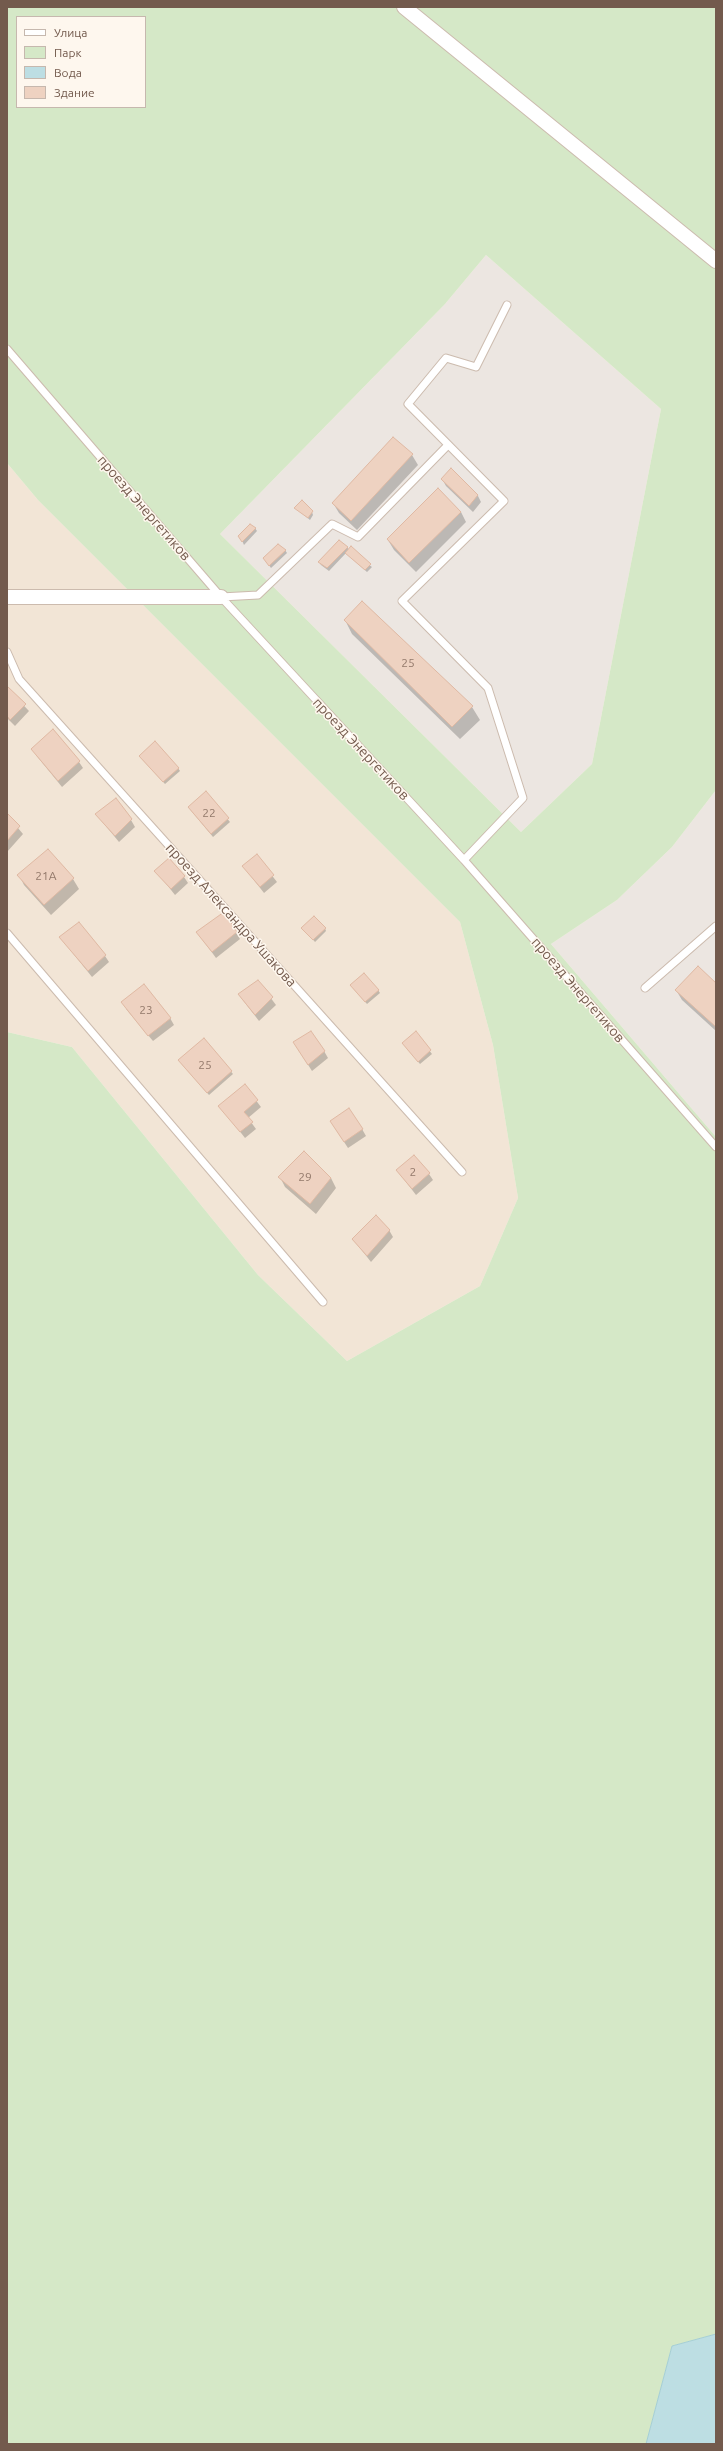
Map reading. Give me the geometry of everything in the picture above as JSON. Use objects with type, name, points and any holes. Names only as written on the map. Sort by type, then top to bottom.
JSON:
[{"type":"street","points":[[404,7],[716,261]]},
{"type":"street","points":[[7,597],[221,597]]},
{"type":"lane","points":[[464,860],[523,798],[488,688],[402,601],[504,501],[408,404],[446,358],[476,367],[506,305]]},
{"type":"lane","name":"проезд Энергетиков","points":[[7,349],[221,597],[464,860],[716,1147]]},
{"type":"lane","points":[[221,597],[258,595],[332,524],[358,537],[448,445]]},
{"type":"lane","name":"проезд Александра Ушакова","points":[[7,652],[19,679],[462,1172]]},
{"type":"lane","points":[[644,988],[716,926]]},
{"type":"lane","points":[[7,933],[323,1302]]},
{"type":"shaded area","points":[[486,255],[661,409],[592,764],[521,832],[220,534],[445,304]]},
{"type":"shaded area","points":[[7,463],[38,500],[460,922],[493,1045],[518,1198],[480,1286],[347,1361],[258,1275],[72,1047],[7,1032]]},
{"type":"shaded area","points":[[716,790],[716,1137],[551,944],[617,900],[672,847]]},
{"type":"green space","points":[[7,7],[716,7],[716,790],[672,847],[617,900],[551,944],[716,1137],[716,2334],[672,2346],[646,2444],[7,2444],[7,1032],[72,1047],[258,1275],[347,1361],[480,1286],[518,1198],[493,1045],[460,922],[38,500],[7,463]],"holes":[[[486,255],[661,409],[592,764],[521,832],[220,534],[445,304]]]},
{"type":"water","points":[[716,2334],[716,2444],[646,2444],[672,2346]]},
{"type":"building","points":[[393,437],[413,454],[351,521],[332,503]]},
{"type":"building","points":[[451,468],[478,495],[469,506],[441,479]]},
{"type":"building","points":[[438,488],[461,512],[409,563],[387,539]]},
{"type":"building","points":[[302,500],[313,511],[308,518],[294,508]]},
{"type":"building","points":[[250,524],[256,528],[242,542],[238,536]]},
{"type":"building","points":[[339,540],[348,547],[327,568],[318,562]]},
{"type":"building","points":[[278,544],[286,550],[269,566],[263,558]]},
{"type":"building","points":[[351,546],[371,564],[365,570],[345,553]]},
{"type":"building","points":[[362,601],[473,706],[452,727],[344,620]]},
{"type":"building","points":[[7,686],[26,704],[10,720],[7,716]]},
{"type":"building","points":[[53,729],[80,761],[58,781],[31,749]]},
{"type":"building","points":[[155,741],[179,768],[163,782],[139,756]]},
{"type":"building","points":[[206,791],[229,818],[211,834],[188,807]]},
{"type":"building","points":[[116,798],[132,819],[115,836],[95,814]]},
{"type":"building","points":[[7,813],[20,826],[7,841]]},
{"type":"building","points":[[48,849],[74,878],[44,905],[17,875]]},
{"type":"building","points":[[257,854],[274,875],[260,887],[242,866]]},
{"type":"building","points":[[169,858],[185,876],[171,889],[154,871]]},
{"type":"building","points":[[224,912],[237,932],[212,952],[196,932]]},
{"type":"building","points":[[314,916],[326,928],[313,940],[301,928]]},
{"type":"building","points":[[79,922],[106,955],[88,971],[59,937]]},
{"type":"building","points":[[698,966],[716,983],[716,1027],[675,990]]},
{"type":"building","points":[[364,973],[379,990],[365,1002],[350,985]]},
{"type":"building","points":[[258,980],[273,997],[255,1015],[238,994]]},
{"type":"building","points":[[144,984],[171,1018],[148,1036],[121,1002]]},
{"type":"building","points":[[311,1031],[325,1051],[308,1065],[293,1042]]},
{"type":"building","points":[[416,1031],[431,1050],[418,1062],[402,1043]]},
{"type":"building","points":[[204,1038],[232,1071],[207,1093],[178,1060]]},
{"type":"building","points":[[245,1084],[258,1100],[244,1112],[253,1122],[240,1132],[218,1106]]},
{"type":"building","points":[[349,1108],[363,1129],[344,1142],[330,1121]]},
{"type":"building","points":[[304,1151],[331,1178],[310,1204],[278,1177]]},
{"type":"building","points":[[414,1155],[430,1173],[412,1189],[396,1170]]},
{"type":"building","points":[[376,1215],[390,1230],[367,1256],[352,1239]]}]
